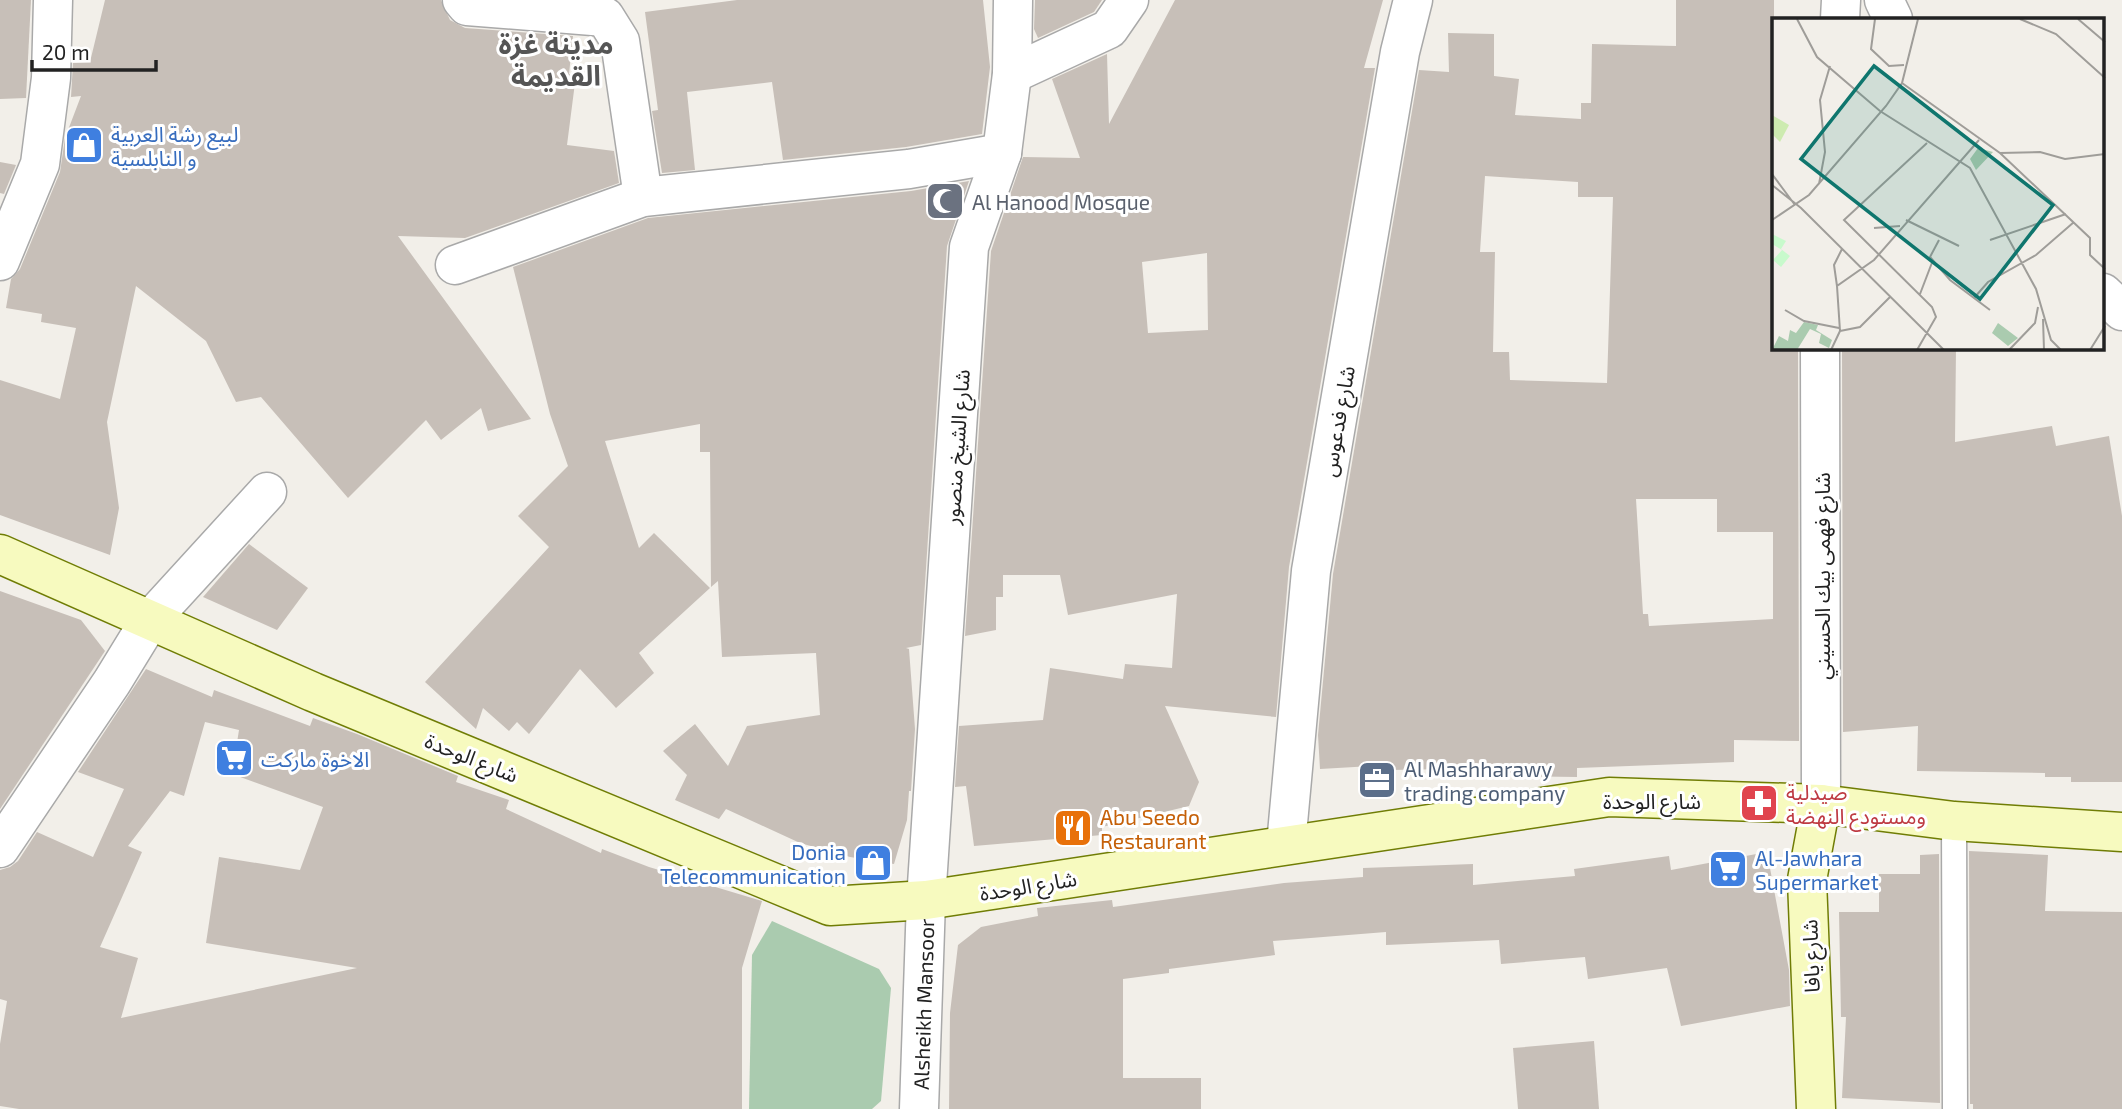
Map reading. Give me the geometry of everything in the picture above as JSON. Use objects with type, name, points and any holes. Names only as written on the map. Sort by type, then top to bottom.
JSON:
[{"type":"main road","name":"شارع الوحدة","points":[[0,554],[313,692],[830,906],[926,900],[1609,797],[1821,804],[1954,821],[2122,832]]},
{"type":"main road","name":"شارع يافا","points":[[1816,1109],[1807,880],[1821,804]]},
{"type":"street","points":[[0,261],[40,164],[51,78],[52,0]]},
{"type":"street","points":[[462,0],[467,6],[566,7],[605,17],[620,41],[643,197]]},
{"type":"street","name":"شارع الشيخ منصور","points":[[926,900],[969,247],[1002,153],[1012,74],[1013,0]]},
{"type":"street","points":[[1012,74],[1109,29],[1129,0]]},
{"type":"street","name":"شارع فدعوس","points":[[1286,845],[1311,571],[1400,51],[1413,0]]},
{"type":"street","points":[[1840,18],[1841,0]]},
{"type":"street","points":[[1884,0],[1893,18]]},
{"type":"street","points":[[456,265],[643,197],[909,169],[1002,153]]},
{"type":"street","points":[[2104,294],[2122,311]]},
{"type":"street","name":"شارع فهمى بيك الحسيني","points":[[1820,350],[1821,804]]},
{"type":"street","points":[[0,848],[112,682],[150,620],[267,492]]},
{"type":"street","name":"Alsheikh Mansoor","points":[[919,1109],[926,900]]},
{"type":"lane","points":[[1954,821],[1955,1109]]},
{"type":"green space","points":[[772,921],[879,969],[891,988],[881,1101],[872,1109],[749,1109],[752,955]]},
{"type":"building","points":[[0,0],[31,0],[26,98],[0,99]]},
{"type":"building","points":[[105,0],[441,0],[450,20],[465,28],[573,36],[569,74],[576,75],[567,145],[614,151],[619,183],[465,238],[398,236],[531,419],[488,431],[481,408],[441,440],[426,420],[348,498],[261,397],[236,402],[206,341],[136,286],[107,422],[119,508],[110,555],[0,515],[0,380],[60,399],[76,328],[41,322],[42,314],[6,308],[11,279],[20,269],[60,172],[65,138],[81,96],[71,97],[73,63],[90,62]]},
{"type":"building","points":[[737,0],[983,0],[990,67],[982,134],[906,147],[783,160],[772,82],[687,92],[695,170],[662,173],[652,111],[658,110],[645,12]]},
{"type":"building","points":[[1035,0],[1102,0],[1094,12],[1038,38],[1034,29]]},
{"type":"building","points":[[1175,0],[1383,0],[1364,68],[1375,68],[1289,567],[1276,717],[1165,706],[1199,782],[1189,806],[1102,827],[1102,835],[974,846],[966,786],[955,787],[959,726],[1043,720],[1050,668],[1123,679],[1125,664],[1172,668],[1177,594],[1068,615],[1060,575],[1003,575],[1003,597],[996,597],[996,630],[965,636],[991,251],[1023,157],[1080,158],[1052,79],[1107,54],[1109,124]],"holes":[[[1207,253],[1208,330],[1148,333],[1142,262]]]},
{"type":"building","points":[[1676,0],[1774,0],[1772,350],[1798,350],[1799,741],[1734,740],[1734,762],[1577,768],[1577,777],[1454,773],[1454,769],[1389,770],[1389,765],[1320,769],[1318,735],[1333,574],[1419,70],[1449,72],[1448,33],[1494,34],[1494,76],[1519,79],[1515,115],[1581,119],[1581,103],[1591,103],[1592,44],[1676,46]],"holes":[[[1485,176],[1578,182],[1578,197],[1613,197],[1607,383],[1510,380],[1509,352],[1493,352],[1495,252],[1480,252]],[[1636,499],[1717,499],[1717,532],[1773,532],[1773,619],[1649,626],[1648,614],[1643,614]]]},
{"type":"building","points":[[0,162],[16,165],[4,194],[0,193]]},
{"type":"building","points":[[969,181],[947,246],[921,645],[906,648],[909,649],[915,729],[911,791],[907,820],[894,864],[850,857],[800,843],[726,809],[719,819],[675,800],[687,775],[663,751],[695,724],[728,766],[747,726],[820,715],[816,653],[722,657],[718,581],[711,587],[710,452],[700,452],[700,424],[605,441],[639,548],[654,533],[710,588],[639,653],[654,673],[616,708],[580,669],[529,734],[517,722],[509,731],[483,708],[476,729],[425,682],[549,547],[518,516],[568,466],[550,414],[513,267],[648,218],[911,191]]},
{"type":"building","points":[[1842,350],[1956,350],[1955,442],[2052,426],[2056,446],[2109,436],[2122,516],[2122,782],[2071,782],[2071,777],[2045,777],[2045,773],[1917,771],[1918,726],[1843,732]]},
{"type":"building","points":[[249,544],[308,588],[277,630],[203,597]]},
{"type":"building","points":[[0,591],[81,620],[105,651],[0,809]]},
{"type":"building","points":[[146,669],[212,697],[214,690],[310,726],[313,718],[357,734],[458,776],[456,782],[509,800],[506,809],[601,853],[602,849],[649,867],[762,901],[742,968],[742,1109],[19,1109],[0,1106],[0,1044],[7,1001],[0,999],[0,870],[18,861],[37,832],[93,857],[124,789],[78,772]],"holes":[[[205,722],[239,730],[232,774],[323,807],[300,870],[219,857],[206,943],[357,968],[121,1018],[138,958],[100,947],[142,852],[128,846],[170,791],[184,796]]]},
{"type":"building","points":[[1969,851],[2048,855],[2045,911],[2122,912],[2122,1109],[1973,1109],[1973,1104],[1970,1104]]},
{"type":"building","points":[[1767,852],[1789,970],[1790,1006],[1681,1026],[1667,968],[1588,979],[1585,957],[1501,964],[1499,940],[1386,945],[1386,932],[1273,941],[1275,955],[1169,969],[1169,973],[1123,979],[1123,1078],[1201,1078],[1201,1109],[949,1109],[950,1013],[958,945],[981,927],[1038,916],[1037,908],[1112,900],[1113,907],[1284,883],[1363,877],[1363,868],[1473,864],[1473,885],[1575,876],[1574,869],[1669,856],[1671,870]]},
{"type":"building","points":[[1939,854],[1940,1103],[1842,1098],[1846,1017],[1841,1017],[1839,912],[1879,912],[1879,874],[1920,874],[1920,855]]},
{"type":"building","points":[[1594,1041],[1599,1109],[1518,1109],[1513,1048]]},
{"type":"place","name":"لبيع رشة العربية و النابلسية","points":[[84,145]]},
{"type":"place","name":"Al Hanood Mosque","points":[[945,201]]},
{"type":"place","name":"الاخوة ماركت","points":[[234,758]]},
{"type":"place","name":"Al Mashharawy trading company","points":[[1377,780]]},
{"type":"place","name":"صيدلية ومستودع النهضة","points":[[1759,803]]},
{"type":"place","name":"Abu Seedo Restaurant","points":[[1073,828]]},
{"type":"place","name":"Donia Telecommunication","points":[[873,863]]},
{"type":"place","name":"Al-Jawhara Supermarket","points":[[1728,869]]},
{"type":"district","name":"مدينة غزة القديمة","points":[[556,59]]}]
